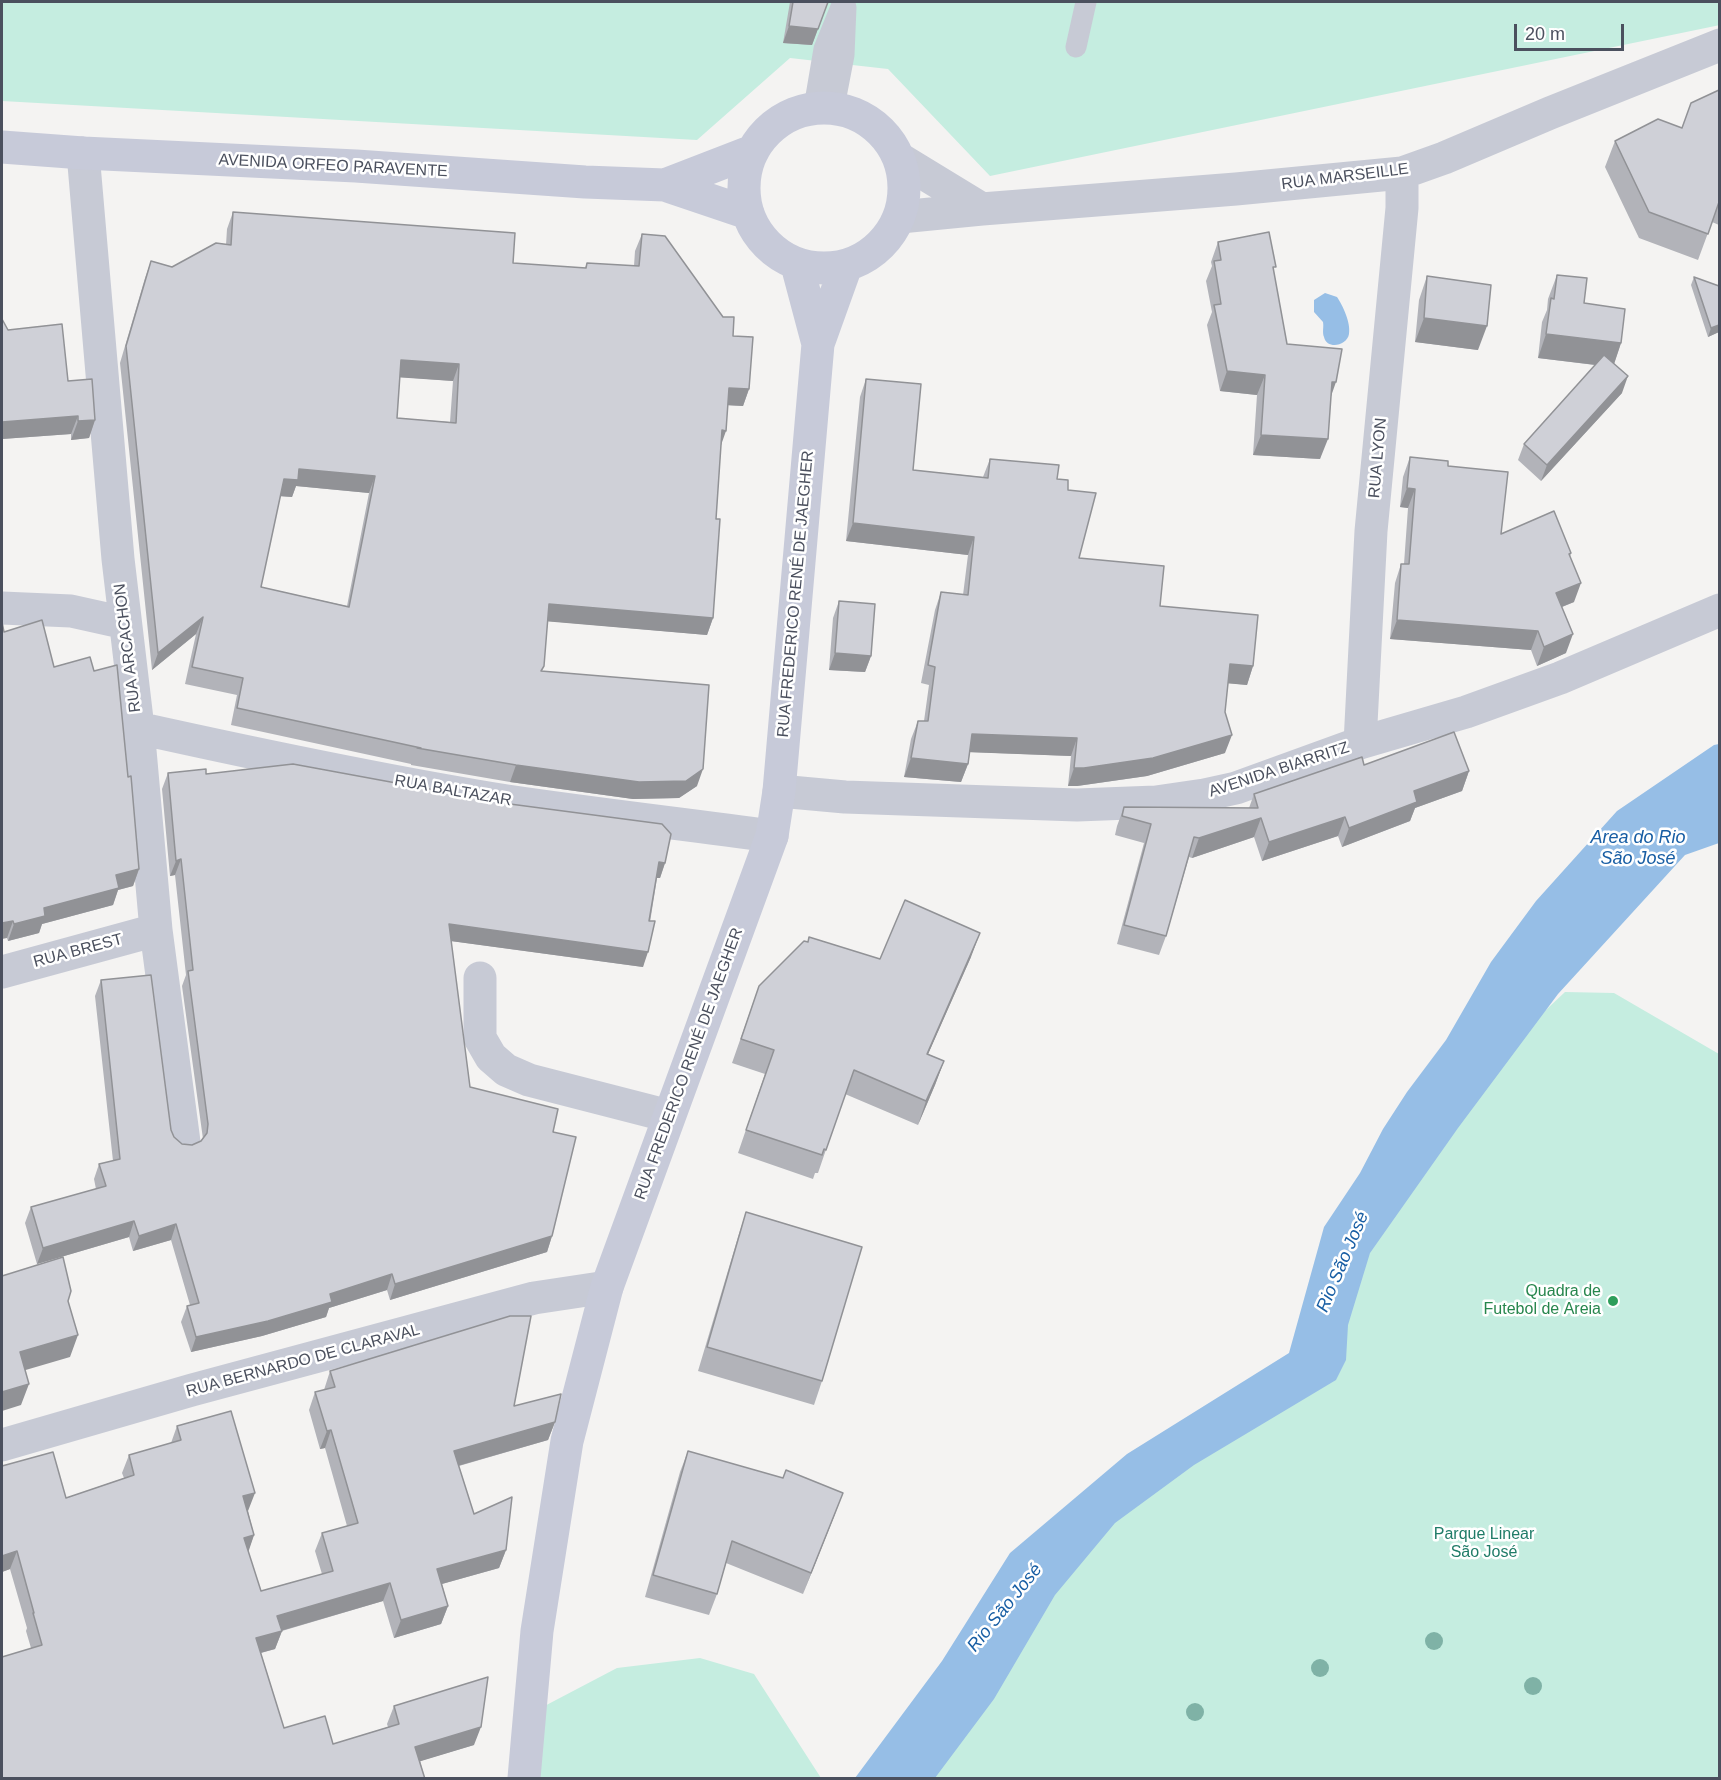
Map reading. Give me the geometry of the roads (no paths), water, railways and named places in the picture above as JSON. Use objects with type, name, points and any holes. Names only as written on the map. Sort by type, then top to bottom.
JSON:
[{"type":"main road","points":[[824,108],[862,116],[885,134],[900,159],[905,189],[900,217],[887,239],[868,256],[846,266],[822,268],[797,265],[776,253],[759,236],[748,213],[742,190],[753,151],[764,135],[778,122],[795,113],[824,108]]},
{"type":"main road","name":"AVENIDA ORFEO PARAVENTE","points":[[2,147],[665,185],[748,213]]},
{"type":"main road","name":"AVENIDA ORFEO PARAVENTE","points":[[665,185],[753,151]]},
{"type":"main road","name":"RUA FREDERICO RENÉ DE JAEGHER","points":[[797,265],[818,344]]},
{"type":"main road","name":"RUA FREDERICO RENÉ DE JAEGHER","points":[[524,1779],[537,1631],[567,1441],[607,1287],[772,836],[779,791],[818,344],[846,266]]},
{"type":"street","name":"RUA MARSEILLE","points":[[900,217],[1402,173],[1444,158],[1719,45]]},
{"type":"street","name":"RUA ARCACHON","points":[[83,153],[125,623],[138,728],[156,930],[184,1142]]},
{"type":"street","points":[[900,159],[982,209]]},
{"type":"street","name":"RUA LYON","points":[[1360,743],[1371,531],[1402,208],[1402,173]]},
{"type":"street","points":[[2,608],[71,611],[125,623]]},
{"type":"street","name":"AVENIDA BIARRITZ","points":[[779,791],[845,797],[1077,805],[1156,802],[1204,795],[1236,788],[1360,743],[1466,712],[1560,678],[1719,610]]},
{"type":"street","name":"RUA BALTAZAR","points":[[138,728],[436,789],[772,836]]},
{"type":"street","name":"RUA BREST","points":[[2,972],[156,930]]},
{"type":"street","points":[[480,978],[480,1038],[491,1057],[506,1070],[529,1080],[669,1116]]},
{"type":"street","name":"RUA BERNARDO DE CLARAVAL","points":[[2,1445],[192,1390],[534,1298],[607,1287]]},
{"type":"lane","points":[[824,108],[844,55],[845,2]]},
{"type":"lane","points":[[1076,47],[1086,2]]},
{"type":"water","points":[[1325,293],[1337,297],[1349,325],[1349,334],[1341,344],[1333,345],[1326,341],[1323,322],[1314,312],[1314,300]]},
{"type":"water","name":"Area do Rio São José","points":[[1719,744],[1719,843],[1685,855],[1558,994],[1458,1128],[1370,1253],[1348,1325],[1346,1360],[1336,1380],[1194,1465],[1115,1523],[1055,1595],[994,1699],[935,1778],[855,1778],[942,1661],[1010,1553],[1127,1454],[1289,1353],[1324,1227],[1360,1173],[1383,1129],[1407,1092],[1446,1040],[1491,962],[1536,901],[1617,811],[1714,745]]},
{"type":"place","name":"Quadra de Futebol de Areia","points":[[1613,1301]]},
{"type":"water label","name":"Rio São José","points":[[1343,1262]]},
{"type":"water label","name":"Rio São José","points":[[1005,1608]]},
{"type":"park label","name":"Parque Linear São José","points":[[1484,1544]]}]
